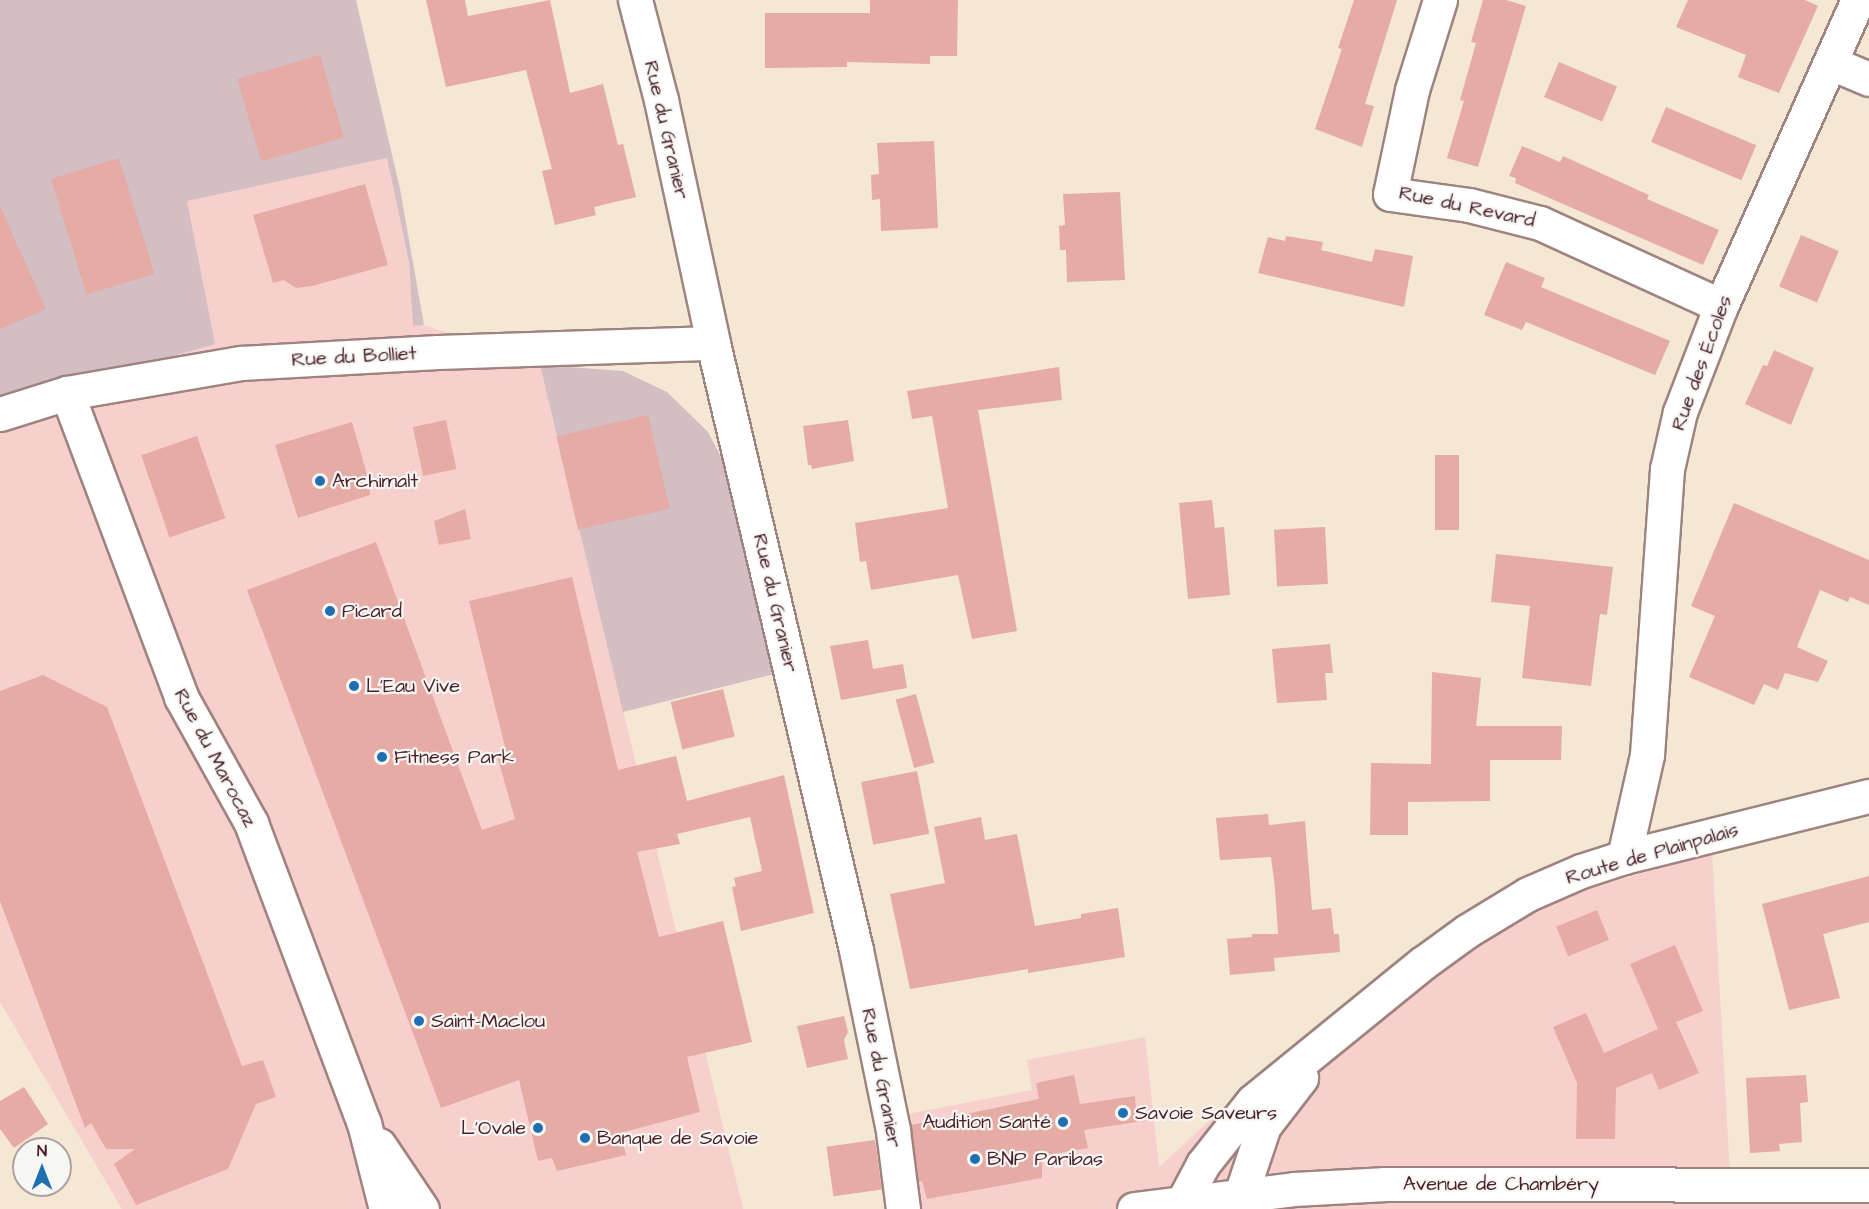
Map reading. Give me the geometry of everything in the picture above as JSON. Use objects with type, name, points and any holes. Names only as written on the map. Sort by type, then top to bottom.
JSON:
[{"type":"street","name":"Rue du Granier","points":[[635,0],[661,100],[713,343],[856,950],[893,1131],[903,1209]]},
{"type":"street","name":"Rue du Revard","points":[[1440,0],[1412,90],[1390,194],[1469,205],[1540,223],[1721,306]]},
{"type":"street","name":"Rue des Écoles","points":[[1624,857],[1647,755],[1667,469],[1680,412],[1721,306],[1858,0]]},
{"type":"street","points":[[1831,63],[1869,79]]},
{"type":"street","name":"Rue du Bolliet","points":[[0,414],[67,393],[241,363],[438,352],[713,343]]},
{"type":"street","name":"Rue du Marocaz","points":[[67,393],[181,697],[251,823],[364,1123],[386,1209]]},
{"type":"street","name":"Route de Plainpalais","points":[[1181,1205],[1203,1164],[1253,1101],[1423,963],[1528,894],[1581,871],[1624,857],[1869,796]]},
{"type":"street","name":"Route de Plainpalais","points":[[1239,1202],[1264,1126],[1335,1033]]},
{"type":"street","name":"Rue du Marocaz","points":[[364,1123],[422,1209]]},
{"type":"street","name":"Avenue de Chambéry","points":[[1134,1209],[1239,1202],[1386,1184],[1869,1185]]},
{"type":"shaded area","points":[[0,0],[356,0],[400,189],[424,325],[413,326],[409,262],[387,158],[187,201],[215,344],[0,406]]},
{"type":"shaded area","points":[[387,158],[409,262],[413,326],[424,325],[540,365],[743,1209],[122,1209],[0,1002],[0,406],[187,201]]},
{"type":"shaded area","points":[[540,365],[623,371],[667,392],[708,432],[737,488],[778,673],[623,712]]},
{"type":"shaded area","points":[[1712,853],[1730,1174],[1869,1173],[1869,1209],[912,1209],[897,1116],[1032,1090],[1027,1060],[1145,1037],[1159,1167],[1270,1065],[1547,901]]},
{"type":"building","points":[[426,0],[465,0],[468,16],[550,0],[570,93],[603,84],[618,145],[623,144],[636,197],[594,207],[596,215],[555,225],[542,171],[552,169],[526,70],[446,87]]},
{"type":"building","points":[[870,0],[958,0],[957,56],[930,56],[930,64],[847,62],[847,67],[765,68],[765,13],[870,13]]},
{"type":"building","points":[[1354,0],[1397,0],[1365,104],[1374,106],[1362,147],[1315,129],[1342,49],[1338,48]]},
{"type":"building","points":[[1483,0],[1506,0],[1526,6],[1478,167],[1447,158],[1464,101],[1460,100],[1476,43],[1471,42]]},
{"type":"building","points":[[1688,0],[1805,0],[1818,6],[1779,93],[1738,77],[1746,55],[1676,27]]},
{"type":"building","points":[[320,55],[344,138],[261,161],[237,79]]},
{"type":"building","points":[[1559,62],[1617,87],[1602,122],[1544,97]]},
{"type":"building","points":[[1666,107],[1756,145],[1741,180],[1651,142]]},
{"type":"building","points":[[934,141],[938,228],[881,231],[880,199],[872,200],[871,175],[879,174],[877,143]]},
{"type":"building","points":[[1522,146],[1560,162],[1563,156],[1649,195],[1647,199],[1719,230],[1703,265],[1515,183],[1516,178],[1509,176]]},
{"type":"building","points":[[119,158],[154,274],[86,294],[51,179]]},
{"type":"building","points":[[365,184],[388,265],[312,286],[296,288],[284,280],[273,283],[253,215]]},
{"type":"building","points":[[1120,192],[1125,280],[1067,282],[1066,250],[1060,250],[1059,226],[1065,225],[1063,194]]},
{"type":"building","points":[[0,206],[46,309],[0,329]]},
{"type":"building","points":[[1801,235],[1839,251],[1817,303],[1779,287]]},
{"type":"building","points":[[1286,236],[1323,242],[1321,250],[1372,262],[1375,249],[1413,256],[1404,307],[1258,273],[1268,237],[1285,241]]},
{"type":"building","points":[[1506,262],[1545,278],[1541,287],[1670,341],[1655,375],[1526,322],[1522,330],[1484,315]]},
{"type":"building","points":[[1774,350],[1814,368],[1791,425],[1745,404],[1763,365],[1767,366]]},
{"type":"building","points":[[1059,367],[1062,400],[978,410],[1017,631],[972,639],[958,575],[871,590],[866,561],[860,562],[855,523],[948,508],[932,416],[912,419],[907,391]]},
{"type":"building","points":[[648,415],[670,509],[578,530],[556,436]]},
{"type":"building","points":[[446,420],[456,469],[423,476],[413,427]]},
{"type":"building","points":[[848,420],[854,461],[812,469],[811,465],[808,465],[803,426]]},
{"type":"building","points":[[352,422],[370,485],[370,495],[298,518],[275,445]]},
{"type":"building","points":[[197,436],[225,518],[170,537],[141,455]]},
{"type":"building","points":[[1435,455],[1459,455],[1459,530],[1435,530]]},
{"type":"building","points":[[1212,500],[1215,528],[1224,527],[1230,595],[1188,599],[1179,503]]},
{"type":"building","points":[[1734,503],[1869,560],[1869,605],[1850,597],[1848,602],[1820,590],[1797,647],[1828,661],[1818,682],[1785,673],[1778,690],[1764,684],[1754,705],[1689,677],[1715,616],[1691,606]]},
{"type":"building","points":[[465,509],[471,539],[439,545],[434,521]]},
{"type":"building","points":[[1325,527],[1328,584],[1277,587],[1274,530]]},
{"type":"building","points":[[376,542],[482,830],[515,819],[498,759],[507,755],[469,601],[572,577],[618,770],[676,756],[687,801],[784,775],[814,913],[741,931],[732,887],[736,886],[734,878],[762,871],[750,817],[677,834],[680,844],[637,852],[659,937],[723,921],[752,1042],[687,1057],[700,1112],[620,1133],[626,1155],[557,1171],[552,1158],[538,1161],[519,1080],[441,1108],[247,590]]},
{"type":"building","points":[[1496,554],[1613,567],[1607,615],[1600,614],[1591,686],[1522,678],[1530,606],[1491,602]]},
{"type":"building","points":[[868,640],[873,669],[903,664],[907,688],[841,700],[830,646]]},
{"type":"building","points":[[1330,644],[1333,673],[1325,673],[1327,700],[1277,703],[1272,649]]},
{"type":"building","points":[[1432,672],[1481,678],[1476,726],[1562,726],[1561,760],[1490,760],[1490,801],[1408,802],[1408,835],[1370,835],[1371,763],[1431,764]]},
{"type":"building","points":[[43,675],[107,707],[242,1066],[263,1060],[276,1097],[256,1104],[228,1169],[136,1205],[114,1164],[135,1149],[106,1149],[91,1123],[85,1128],[0,901],[0,691]]},
{"type":"building","points":[[723,689],[735,737],[682,750],[671,702]]},
{"type":"building","points":[[916,694],[934,763],[914,768],[896,699]]},
{"type":"building","points":[[917,771],[929,834],[873,845],[861,782]]},
{"type":"building","points":[[1268,814],[1269,825],[1305,821],[1312,910],[1331,908],[1334,934],[1339,934],[1340,952],[1274,958],[1275,971],[1230,975],[1227,939],[1252,937],[1252,934],[1278,934],[1275,888],[1271,857],[1220,860],[1216,818]]},
{"type":"building","points":[[981,817],[985,840],[1017,834],[1035,926],[1081,918],[1081,914],[1118,908],[1125,957],[1028,973],[1028,969],[910,989],[890,894],[945,883],[934,827]]},
{"type":"building","points":[[1869,876],[1869,922],[1823,934],[1840,998],[1789,1010],[1762,904]]},
{"type":"building","points":[[1597,910],[1609,940],[1568,956],[1556,926]]},
{"type":"building","points":[[1675,945],[1703,1011],[1676,1022],[1699,1073],[1659,1090],[1652,1073],[1616,1088],[1615,1139],[1576,1139],[1577,1083],[1553,1027],[1586,1013],[1604,1053],[1658,1029],[1630,964]]},
{"type":"building","points":[[844,1016],[848,1032],[844,1040],[848,1059],[807,1068],[797,1026]]},
{"type":"building","points":[[1074,1075],[1080,1104],[1135,1096],[1137,1122],[1084,1130],[1088,1148],[1042,1156],[1042,1178],[927,1199],[922,1181],[918,1182],[911,1125],[1039,1099],[1036,1083]]},
{"type":"building","points":[[1806,1075],[1808,1102],[1800,1103],[1802,1142],[1779,1144],[1780,1151],[1750,1153],[1746,1078]]},
{"type":"building","points":[[24,1087],[48,1124],[30,1137],[12,1137],[12,1145],[0,1129],[0,1101]]},
{"type":"building","points":[[875,1140],[882,1190],[833,1196],[826,1147]]},
{"type":"place","name":"Archimalt","points":[[320,481]]},
{"type":"place","name":"Picard","points":[[330,611]]},
{"type":"place","name":"L'Eau Vive","points":[[354,686]]},
{"type":"place","name":"Fitness Park","points":[[382,757]]},
{"type":"place","name":"Saint-Maclou","points":[[419,1021]]},
{"type":"place","name":"Savoie Saveurs","points":[[1123,1113]]},
{"type":"place","name":"Audition Santé","points":[[1063,1122]]},
{"type":"place","name":"L'Ovale","points":[[538,1128]]},
{"type":"place","name":"Banque de Savoie","points":[[585,1138]]},
{"type":"place","name":"BNP Paribas","points":[[975,1159]]}]
